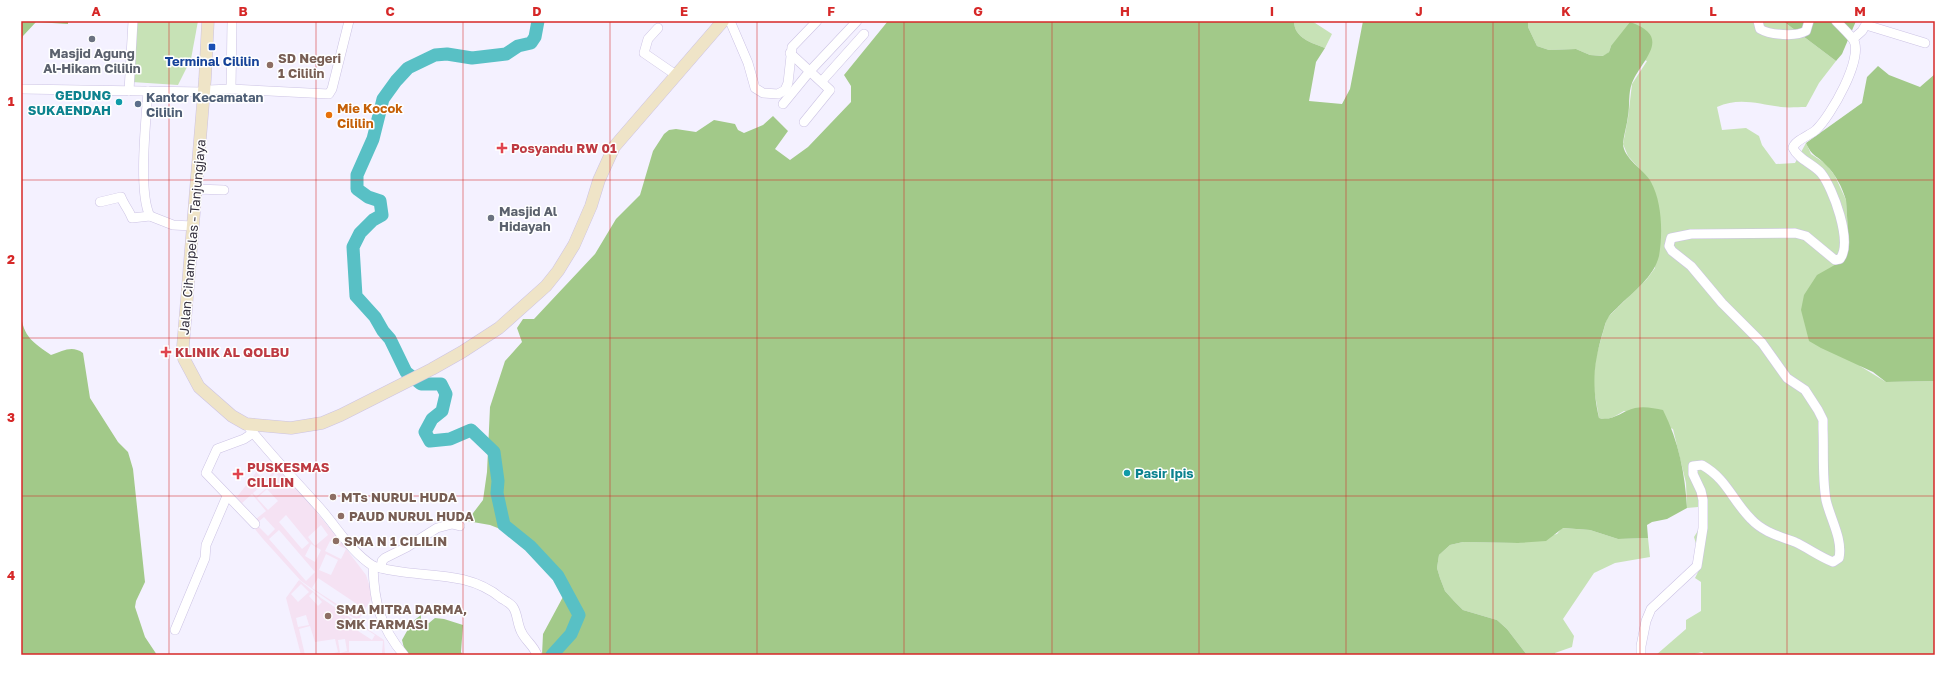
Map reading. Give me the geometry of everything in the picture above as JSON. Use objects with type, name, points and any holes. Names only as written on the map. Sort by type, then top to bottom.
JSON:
[{"type":"main road","name":"Jalan Cihampelas - Tanjungjaya","points":[[208,21],[204,92],[183,346],[184,359],[199,387],[208,397],[249,428],[291,428],[322,423],[428,372],[499,328],[546,286],[558,271],[574,245],[591,206],[599,180],[614,148],[723,21]]},
{"type":"street","points":[[129,91],[133,21]]},
{"type":"street","points":[[231,89],[232,21]]},
{"type":"street","points":[[21,89],[204,92],[231,89],[329,94],[331,92],[349,21]]},
{"type":"street","points":[[730,21],[748,63],[755,88],[759,92],[778,94],[785,90],[788,83],[790,53],[795,43],[817,21]]},
{"type":"street","points":[[783,104],[857,21]]},
{"type":"street","points":[[1758,21],[1760,30],[1765,32],[1795,34],[1806,31],[1809,21]]},
{"type":"street","points":[[1641,655],[1641,646],[1646,621],[1651,609],[1697,566],[1703,528],[1703,500],[1699,486],[1693,474],[1693,466],[1702,466],[1721,479],[1742,510],[1753,521],[1770,533],[1794,542],[1833,562],[1839,558],[1840,547],[1827,502],[1824,484],[1823,420],[1818,410],[1805,390],[1787,378],[1754,334],[1722,303],[1690,266],[1672,251],[1669,246],[1671,238],[1691,234],[1795,233],[1806,236],[1831,257],[1840,259],[1844,253],[1844,246],[1839,210],[1833,194],[1820,171],[1793,148],[1796,143],[1816,130],[1831,112],[1850,70],[1855,54],[1853,39],[1836,21]]},
{"type":"street","points":[[1853,39],[1859,36],[1867,23],[1925,43]]},
{"type":"street","points":[[658,28],[648,39],[644,53],[676,75]]},
{"type":"street","points":[[822,81],[864,34]]},
{"type":"street","points":[[790,53],[829,88],[829,93],[804,122]]},
{"type":"street","points":[[148,91],[144,168],[146,209],[150,216]]},
{"type":"street","points":[[196,189],[224,190]]},
{"type":"street","points":[[100,202],[121,197],[124,206],[129,210],[132,218],[150,216],[173,225],[192,226]]},
{"type":"street","points":[[255,524],[206,473],[217,449],[244,439],[249,428],[268,453],[319,508],[355,552],[377,567],[460,578],[481,585],[512,607],[520,631],[535,649],[537,655]]},
{"type":"street","points":[[175,630],[205,558],[206,545],[227,496]]},
{"type":"street","points":[[404,655],[389,636],[375,602],[377,567],[385,558],[407,548],[437,528],[452,524],[460,526]]},
{"type":"shaded area","name":"SMA N 1 CILILIN","points":[[265,461],[290,480],[341,542],[366,575],[373,596],[358,621],[301,581],[263,539],[233,502]],"holes":[[[264,465],[272,473],[265,481],[257,473]],[[276,473],[279,477],[256,497],[253,493]],[[267,489],[278,501],[268,510],[257,498]],[[252,494],[266,511],[256,519],[242,503]],[[286,515],[309,543],[302,549],[279,522]],[[264,517],[275,529],[268,536],[256,524]],[[321,525],[328,535],[315,546],[308,537]],[[279,530],[315,572],[306,581],[269,539]],[[330,541],[346,549],[341,559],[325,551]],[[311,544],[321,550],[315,562],[305,556]],[[326,554],[338,560],[331,575],[319,570]],[[318,578],[363,608],[357,617],[312,588]]]},
{"type":"shaded area","name":"SMA MITRA DARMA, SMK FARMASI","points":[[299,580],[321,598],[384,640],[385,655],[326,655],[338,652],[335,639],[315,642],[310,626],[299,629],[305,655],[301,655],[286,598]],"holes":[[[301,584],[309,592],[298,602],[291,594]],[[313,592],[322,602],[318,606],[309,596]],[[306,615],[309,625],[298,627],[296,618]],[[361,626],[375,635],[372,640],[358,631]],[[345,639],[347,651],[340,653],[338,640]],[[349,641],[383,641],[382,653],[349,652]]]},
{"type":"green space","points":[[21,21],[68,21],[68,24],[36,22],[23,36],[21,43]]},
{"type":"green space","points":[[136,21],[198,21],[191,59],[178,85],[132,82]]},
{"type":"green space","points":[[888,21],[1294,21],[1297,32],[1300,36],[1309,42],[1325,48],[1316,62],[1309,101],[1342,104],[1350,89],[1363,21],[1528,21],[1528,27],[1537,46],[1549,50],[1576,49],[1590,55],[1603,56],[1609,52],[1611,46],[1630,22],[1643,28],[1650,35],[1652,42],[1651,50],[1632,83],[1629,112],[1623,143],[1626,154],[1648,177],[1655,190],[1661,218],[1659,256],[1653,271],[1611,314],[1606,322],[1595,367],[1594,386],[1599,418],[1608,419],[1638,407],[1663,410],[1669,422],[1680,458],[1685,483],[1687,508],[1667,519],[1652,522],[1647,525],[1648,538],[1618,539],[1590,530],[1563,528],[1546,541],[1518,543],[1463,542],[1450,545],[1439,555],[1437,568],[1445,591],[1463,610],[1497,620],[1507,629],[1527,655],[542,655],[543,634],[564,595],[554,578],[545,571],[520,540],[508,532],[490,525],[467,521],[483,500],[487,472],[490,407],[505,361],[522,342],[517,328],[523,319],[534,319],[595,254],[616,219],[640,195],[653,151],[664,134],[669,130],[676,129],[696,132],[714,120],[735,124],[738,130],[744,133],[763,125],[773,116],[788,131],[775,149],[790,160],[808,147],[851,102],[851,86],[844,75]]},
{"type":"green space","points":[[1294,21],[1312,21],[1332,34],[1325,48],[1309,42],[1300,36],[1295,27]]},
{"type":"green space","points":[[1528,21],[1783,21],[1836,61],[1819,83],[1806,107],[1784,107],[1749,102],[1733,102],[1717,107],[1722,130],[1746,128],[1759,136],[1762,145],[1776,164],[1795,163],[1806,143],[1811,154],[1826,164],[1835,176],[1846,200],[1849,247],[1840,262],[1860,366],[1886,382],[1935,381],[1935,655],[1705,655],[1702,652],[1691,655],[1656,655],[1686,629],[1686,620],[1701,611],[1701,582],[1695,578],[1702,564],[1694,537],[1699,529],[1698,507],[1687,508],[1686,483],[1673,429],[1624,411],[1609,418],[1599,418],[1593,383],[1596,357],[1607,318],[1647,279],[1655,268],[1650,181],[1628,156],[1623,144],[1632,84],[1647,61],[1611,46],[1609,52],[1604,56],[1590,55],[1576,49],[1549,50],[1537,46],[1528,27]]},
{"type":"green space","points":[[1783,21],[1856,21],[1842,54],[1836,61]]},
{"type":"green space","points":[[1878,66],[1889,75],[1920,87],[1935,74],[1935,381],[1886,382],[1873,372],[1821,348],[1809,341],[1801,310],[1804,295],[1817,275],[1840,262],[1849,247],[1846,200],[1843,190],[1833,173],[1808,148],[1806,143],[1862,103],[1867,77]]},
{"type":"green space","points":[[21,314],[24,328],[30,339],[51,355],[63,350],[71,349],[75,349],[83,353],[90,398],[118,442],[128,452],[133,469],[145,582],[136,601],[135,607],[145,637],[157,655],[21,655]]},
{"type":"green space","points":[[1562,528],[1590,530],[1618,539],[1648,538],[1650,557],[1615,563],[1594,573],[1563,619],[1574,636],[1572,647],[1555,653],[1555,655],[1527,655],[1507,629],[1497,620],[1463,610],[1445,591],[1437,568],[1439,555],[1450,545],[1463,542],[1518,543],[1557,534]]},
{"type":"green space","points":[[421,615],[421,621],[429,623],[435,618],[444,619],[463,625],[461,652],[463,655],[408,655],[405,652],[402,640],[412,622]]},
{"type":"waterway","points":[[538,21],[535,37],[531,43],[518,46],[506,54],[472,58],[447,54],[435,55],[408,68],[396,81],[383,99],[373,139],[357,175],[357,189],[368,197],[380,201],[382,215],[373,220],[360,233],[353,247],[356,296],[375,317],[383,331],[390,339],[406,372],[421,384],[441,384],[446,394],[442,411],[432,419],[425,432],[430,441],[450,439],[471,430],[494,452],[498,481],[497,493],[504,525],[530,546],[558,576],[579,615],[571,634],[552,655]]},
{"type":"place","name":"Masjid Agung Al-Hikam Cililin","points":[[92,39]]},
{"type":"place","name":"Terminal Cililin","points":[[212,47]]},
{"type":"place","name":"SD Negeri 1 Cililin","points":[[270,65]]},
{"type":"place","name":"GEDUNG SUKAENDAH","points":[[119,102]]},
{"type":"place","name":"Kantor Kecamatan Cililin","points":[[138,104]]},
{"type":"place","name":"Mie Kocok Cililin","points":[[329,115]]},
{"type":"place","name":"Posyandu RW 01","points":[[502,148]]},
{"type":"place","name":"Masjid Al Hidayah","points":[[491,218]]},
{"type":"place","name":"KLINIK AL QOLBU","points":[[166,352]]},
{"type":"place","name":"Pasir Ipis","points":[[1127,473]]},
{"type":"place","name":"PUSKESMAS CILILIN","points":[[238,474]]},
{"type":"place","name":"MTs NURUL HUDA","points":[[333,497]]},
{"type":"place","name":"PAUD NURUL HUDA","points":[[341,516]]},
{"type":"place","name":"SMA N 1 CILILIN","points":[[336,541]]},
{"type":"place","name":"SMA MITRA DARMA, SMK FARMASI","points":[[328,616]]}]
